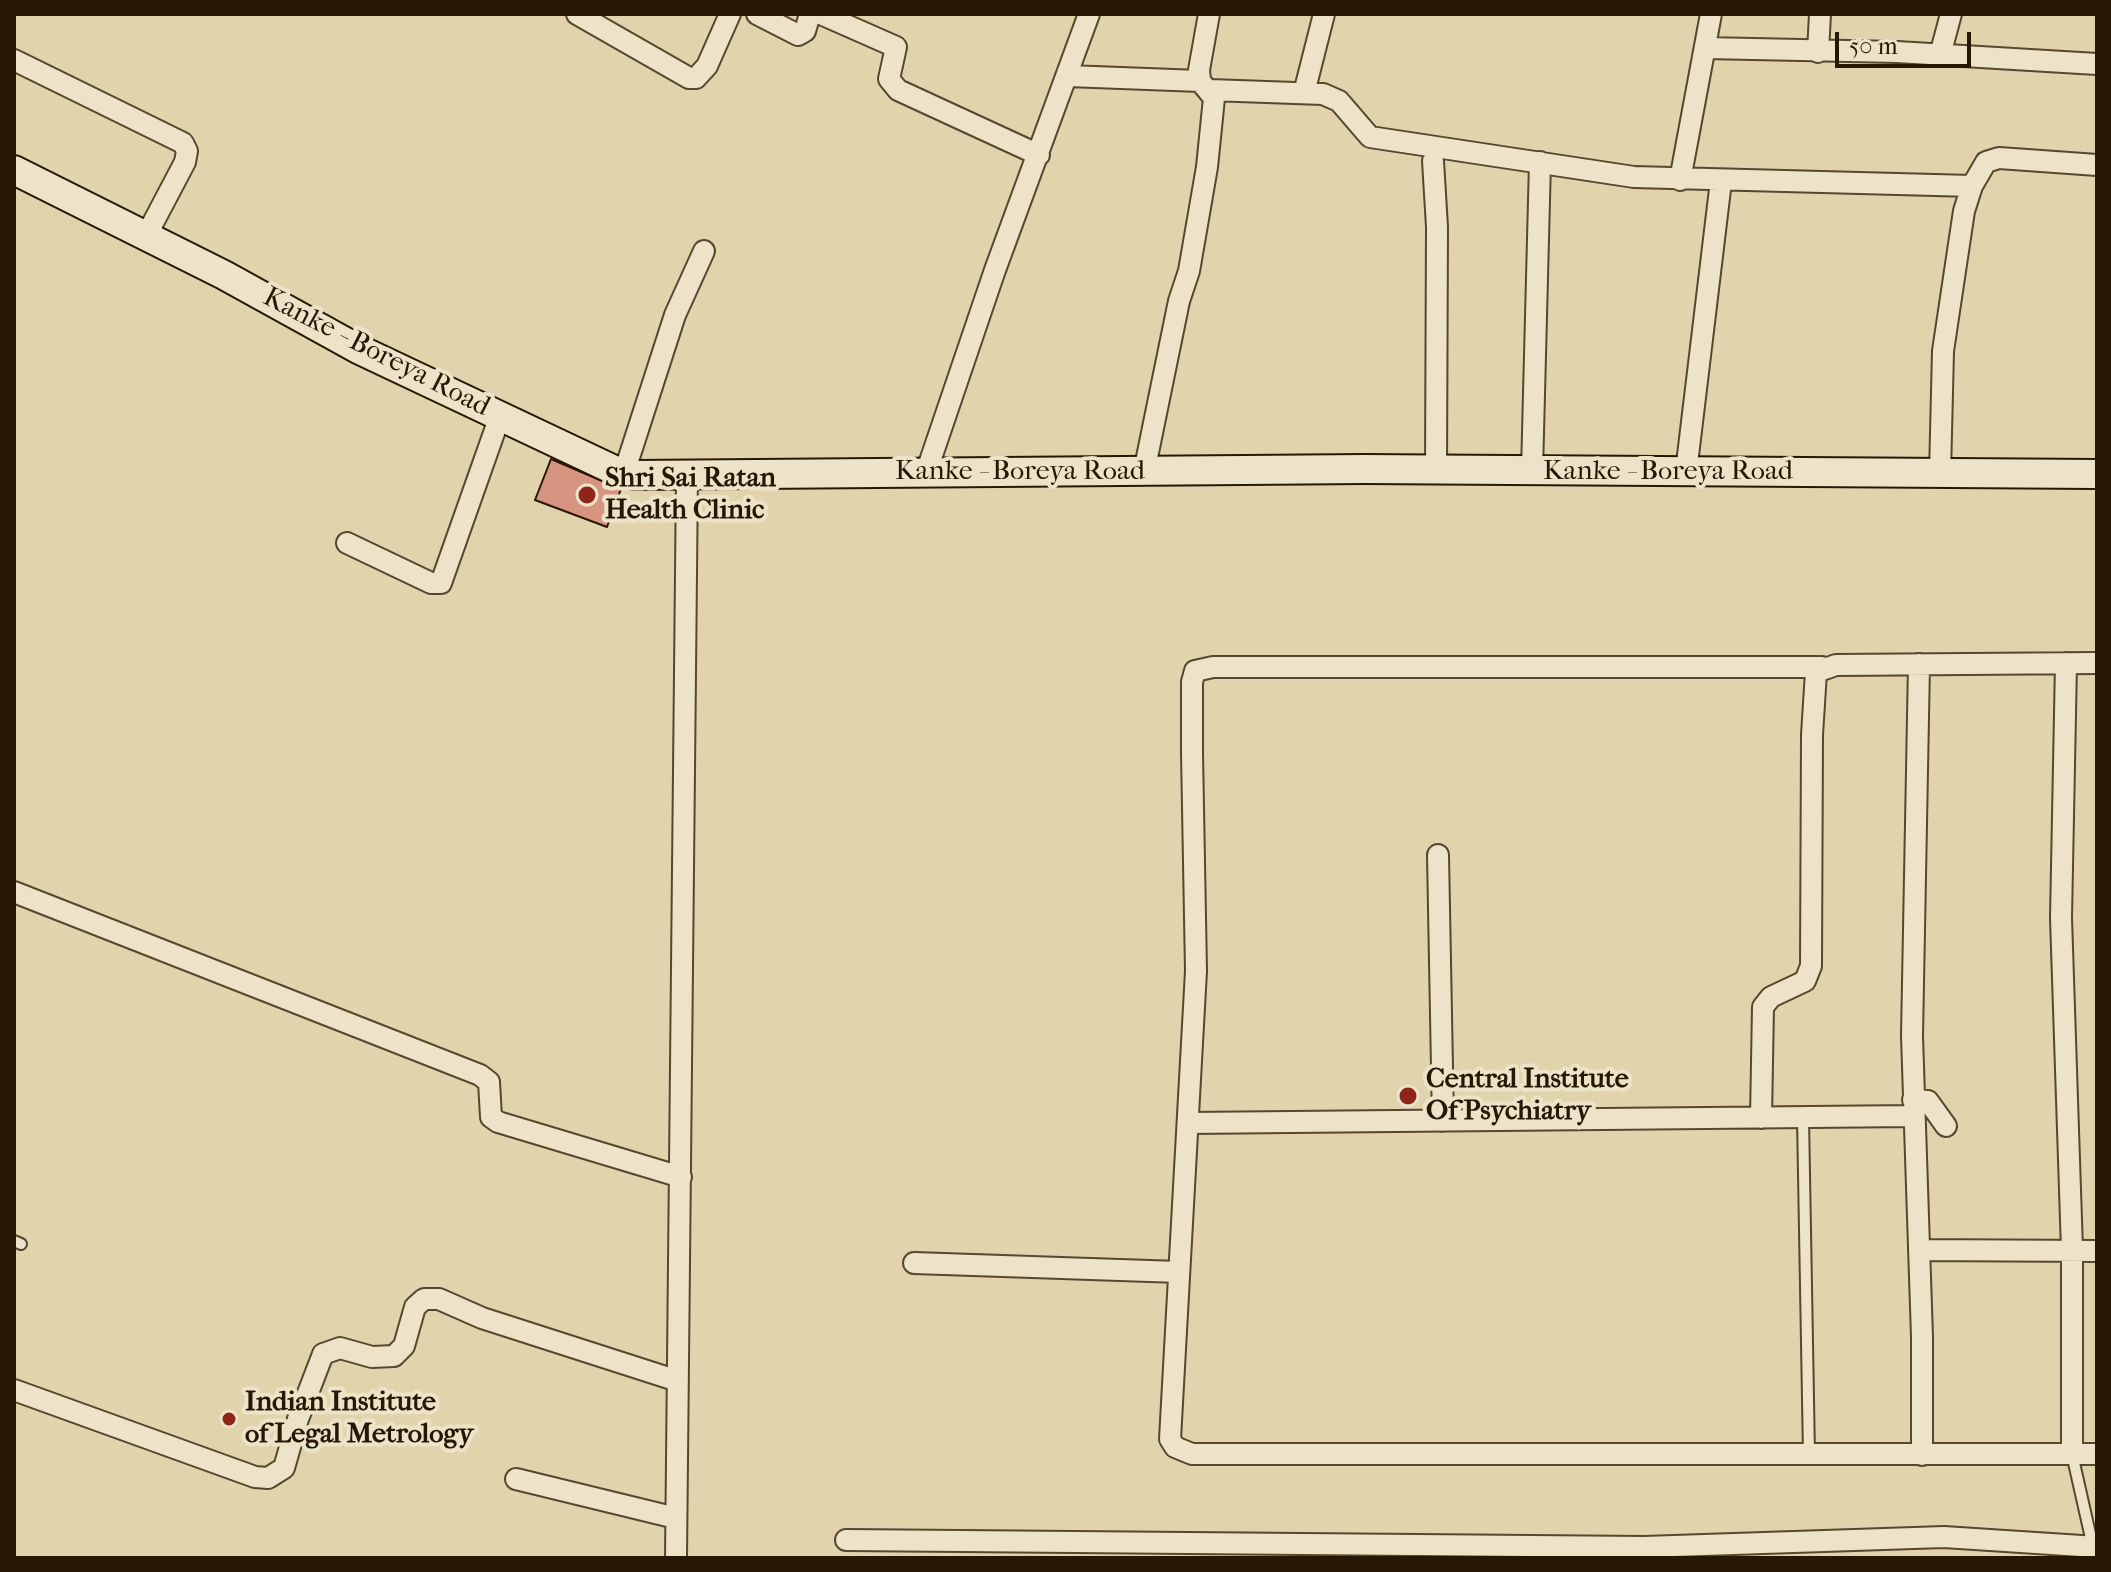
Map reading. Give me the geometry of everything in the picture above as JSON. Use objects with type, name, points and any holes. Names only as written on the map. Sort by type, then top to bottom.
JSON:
[{"type":"street","points":[[577,14],[689,78],[702,73],[730,14]]},
{"type":"street","points":[[757,14],[798,35],[805,31],[810,14]]},
{"type":"street","points":[[821,14],[896,47],[889,79],[898,90],[1039,155]]},
{"type":"street","points":[[926,473],[990,282],[1089,14]]},
{"type":"street","points":[[1144,472],[1195,235],[1214,104],[1205,86],[1209,14]]},
{"type":"street","points":[[1304,93],[1324,14]]},
{"type":"street","points":[[1680,180],[1711,14]]},
{"type":"street","points":[[1818,52],[1820,14]]},
{"type":"street","points":[[1940,55],[1951,14]]},
{"type":"street","points":[[1705,48],[1940,55],[2097,64]]},
{"type":"street","points":[[14,60],[183,143],[187,151],[185,162],[145,238]]},
{"type":"street","points":[[1068,76],[1323,94],[1339,101],[1370,137],[1634,177],[1972,186]]},
{"type":"street","points":[[1940,474],[1943,351],[1964,211],[1972,186],[1986,162],[1999,158],[2097,165]]},
{"type":"street","points":[[1433,161],[1437,227],[1436,470]]},
{"type":"street","points":[[1532,471],[1540,162]]},
{"type":"street","name":"Kanke - Boreya Road","points":[[14,170],[224,275],[358,349],[624,473],[1436,470],[2097,474]]},
{"type":"street","points":[[1686,472],[1721,181]]},
{"type":"street","points":[[624,473],[675,315],[704,251]]},
{"type":"street","points":[[347,543],[431,583],[441,583],[500,416]]},
{"type":"street","points":[[676,1558],[687,475]]},
{"type":"street","points":[[2066,663],[2061,918],[2072,1250],[2072,1454]]},
{"type":"street","points":[[2097,663],[1822,667],[1213,667],[1195,671],[1192,682],[1192,753],[1196,971],[1169,1428],[1170,1439],[1182,1452],[2097,1454]]},
{"type":"street","points":[[1919,664],[1913,1108],[1922,1455]]},
{"type":"street","points":[[1761,1118],[1763,1007],[1771,997],[1805,981],[1811,966],[1813,680],[1822,667]]},
{"type":"street","points":[[1438,855],[1443,1121]]},
{"type":"street","points":[[14,892],[480,1075],[489,1082],[490,1113],[498,1122],[681,1177]]},
{"type":"street","points":[[1188,1123],[1803,1118],[1913,1108],[1928,1101],[1946,1126]]},
{"type":"street","points":[[1919,1250],[2097,1251]]},
{"type":"street","points":[[914,1263],[1179,1272]]},
{"type":"street","points":[[14,1390],[255,1477],[268,1478],[284,1468],[298,1419],[323,1354],[340,1348],[372,1357],[394,1356],[404,1346],[415,1307],[424,1299],[439,1299],[482,1318],[678,1381]]},
{"type":"street","points":[[516,1479],[676,1518]]},
{"type":"street","points":[[846,1540],[1208,1551],[1644,1547],[2095,1551]]},
{"type":"lane","points":[[1803,1118],[1809,1455]]},
{"type":"lane","points":[[2072,1454],[2095,1551]]},
{"type":"building","points":[[551,459],[621,489],[607,527],[535,500]]},
{"type":"place","name":"Shri Sai Ratan Health Clinic","points":[[587,495]]},
{"type":"place","name":"Central Institute Of Psychiatry","points":[[1408,1096]]},
{"type":"place","name":"Indian Institute of Legal Metrology","points":[[229,1419]]}]
